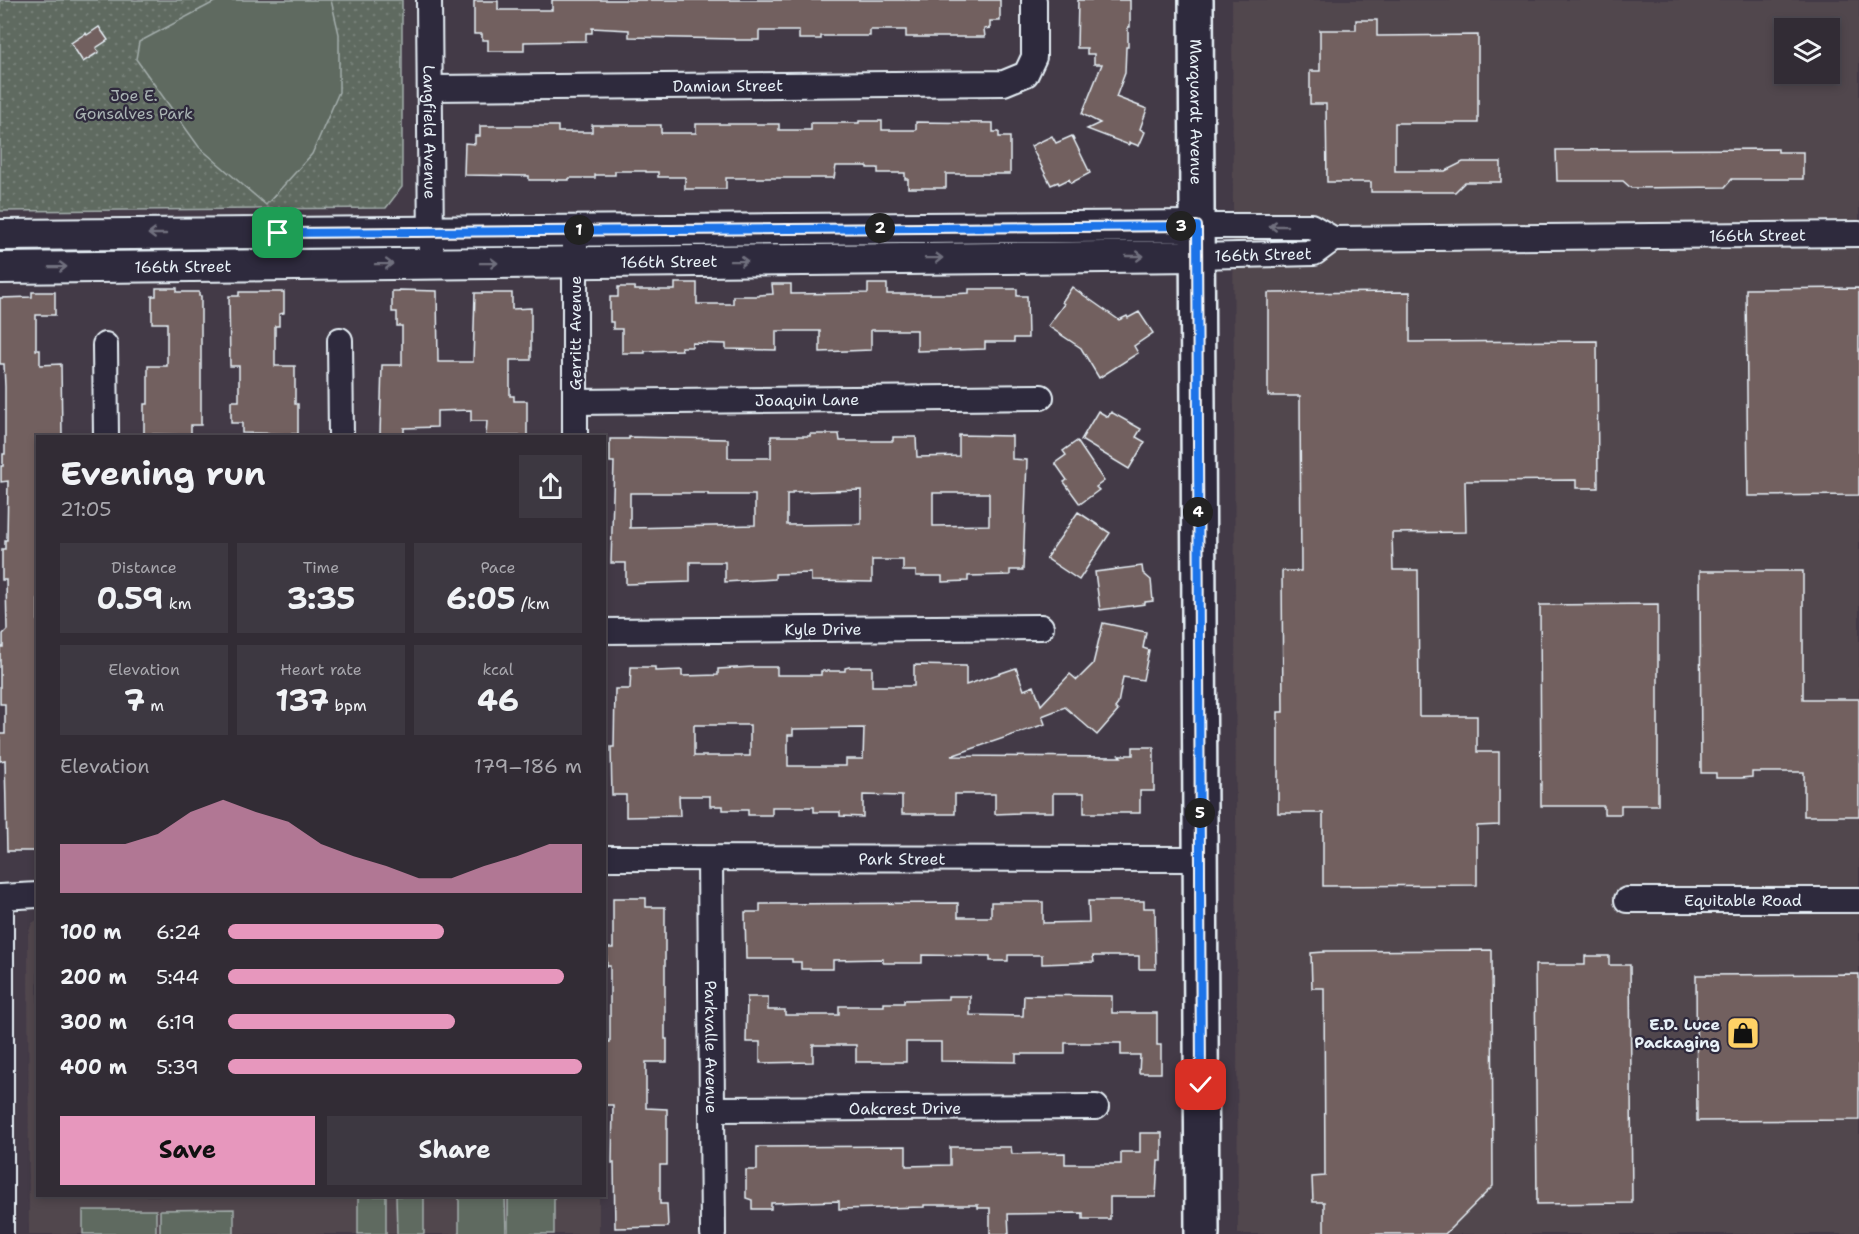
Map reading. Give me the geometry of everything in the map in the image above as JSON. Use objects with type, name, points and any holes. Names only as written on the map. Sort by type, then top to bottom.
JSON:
[{"type":"main road","name":"Marquardt Avenue","points":[[1196,0],[1202,1234]]},
{"type":"street","name":"Langfield Avenue","points":[[429,0],[431,264]]},
{"type":"street","name":"Damian Street","points":[[430,88],[1004,83],[1026,74],[1034,57],[1034,0]]},
{"type":"street","name":"166th Street","points":[[0,268],[575,262],[1197,241],[1311,226],[1333,239],[1859,234]]},
{"type":"street","name":"166th Street","points":[[0,235],[575,230],[1197,241]]},
{"type":"street","name":"Gerritt Avenue","points":[[575,230],[576,435]]},
{"type":"street","points":[[340,340],[341,435]]},
{"type":"street","points":[[105,345],[106,435]]},
{"type":"street","name":"Joaquin Lane","points":[[575,402],[1041,397]]},
{"type":"street","name":"Kyle Drive","points":[[606,631],[1041,627]]},
{"type":"street","name":"Park Street","points":[[606,858],[1200,859]]},
{"type":"street","name":"Parkvalle Avenue","points":[[710,859],[713,1234]]},
{"type":"street","points":[[1,1234],[1,897],[36,895]]},
{"type":"street","name":"Equitable Road","points":[[1627,900],[1859,900]]},
{"type":"street","name":"Oakcrest Drive","points":[[713,1109],[1096,1107]]},
{"type":"shaded area","points":[[1232,0],[1859,0],[1859,1234],[1238,1234]]},
{"type":"shaded area","points":[[36,921],[36,1197],[599,1197],[599,1234],[29,1234],[28,934],[32,923]]},
{"type":"green space","name":"Joe E. Gonsalves Park","points":[[0,0],[402,0],[402,187],[386,208],[0,211]]},
{"type":"green space","points":[[218,0],[331,0],[339,34],[339,92],[312,154],[266,205],[199,147],[136,59],[139,42]]},
{"type":"green space","points":[[358,1197],[386,1197],[386,1234],[358,1234]]},
{"type":"green space","points":[[396,1197],[424,1197],[424,1234],[397,1234]]},
{"type":"green space","points":[[459,1197],[505,1197],[506,1234],[459,1234]]},
{"type":"green space","points":[[508,1197],[554,1197],[554,1234],[508,1234]]},
{"type":"green space","points":[[234,1209],[234,1234],[160,1234],[160,1210]]},
{"type":"green space","points":[[83,1210],[156,1210],[156,1234],[83,1234]]},
{"type":"building","points":[[552,0],[1000,0],[1000,21],[990,21],[990,28],[984,29],[985,37],[906,37],[906,30],[870,30],[870,36],[821,36],[821,39],[799,39],[799,31],[759,31],[759,40],[735,40],[629,37],[629,30],[592,28],[592,33],[586,33],[586,41],[524,42],[524,51],[488,51],[488,40],[482,40],[482,34],[474,34],[474,1],[498,1],[498,10],[552,10]]},
{"type":"building","points":[[1078,0],[1130,0],[1130,27],[1128,27],[1125,73],[1116,97],[1147,109],[1140,129],[1145,132],[1139,146],[1129,142],[1129,145],[1087,129],[1100,123],[1082,114],[1102,64],[1094,64],[1094,54],[1087,54],[1087,48],[1077,48]]},
{"type":"building","points":[[1356,20],[1377,20],[1377,36],[1478,35],[1478,123],[1395,123],[1395,171],[1445,171],[1463,162],[1501,162],[1501,182],[1465,182],[1455,192],[1371,192],[1371,182],[1327,182],[1326,104],[1310,104],[1310,71],[1320,71],[1320,30],[1356,30]]},
{"type":"building","points":[[99,27],[108,40],[96,48],[99,52],[83,62],[71,43]]},
{"type":"building","points":[[859,121],[882,121],[882,130],[916,130],[916,122],[993,123],[993,132],[999,132],[999,137],[1010,137],[1010,174],[946,174],[946,188],[908,188],[905,173],[878,173],[878,168],[867,168],[867,166],[836,166],[834,178],[726,178],[726,189],[685,189],[685,177],[658,177],[658,172],[646,171],[615,171],[615,175],[595,175],[595,178],[569,178],[569,180],[529,180],[529,176],[464,175],[465,143],[475,144],[475,136],[480,136],[480,126],[558,126],[558,132],[592,132],[592,125],[661,125],[661,133],[696,133],[696,124],[779,124],[779,130],[811,130],[811,123],[859,123]]},
{"type":"building","points":[[1052,136],[1056,143],[1072,136],[1090,173],[1071,183],[1069,179],[1051,185],[1031,146]]},
{"type":"building","points":[[1778,149],[1778,152],[1803,152],[1803,179],[1732,179],[1725,187],[1631,188],[1623,181],[1557,181],[1556,150]]},
{"type":"building","points":[[675,283],[697,283],[697,304],[733,304],[733,296],[773,294],[772,284],[791,284],[791,294],[868,293],[868,284],[887,284],[887,294],[950,294],[969,293],[969,289],[1017,289],[1017,296],[1027,296],[1028,338],[1014,338],[1014,342],[985,342],[985,349],[917,351],[917,330],[871,330],[871,350],[820,352],[820,331],[776,331],[776,350],[726,349],[726,344],[692,343],[692,347],[681,347],[682,350],[622,353],[622,329],[613,329],[613,322],[610,322],[610,297],[618,297],[618,287],[635,287],[635,290],[675,290]]},
{"type":"building","points":[[1072,287],[1119,320],[1139,312],[1153,333],[1134,346],[1138,353],[1099,378],[1081,348],[1048,326],[1064,304],[1062,302]]},
{"type":"building","points":[[156,288],[177,288],[177,292],[199,292],[201,296],[201,425],[191,425],[191,435],[144,434],[144,404],[148,404],[148,366],[167,366],[167,323],[152,323],[152,296],[156,296]]},
{"type":"building","points":[[1859,288],[1859,495],[1748,496],[1746,289]]},
{"type":"building","points":[[392,291],[437,291],[438,362],[473,362],[475,293],[512,293],[512,309],[531,308],[531,360],[510,360],[510,396],[514,396],[514,401],[527,401],[527,435],[486,435],[487,421],[471,421],[471,410],[437,411],[437,427],[404,428],[404,434],[380,434],[382,365],[402,365],[402,326],[397,326],[397,312],[392,312]]},
{"type":"building","points":[[32,292],[55,292],[55,315],[36,315],[36,350],[40,350],[40,365],[61,364],[62,435],[36,435],[36,851],[7,851],[5,760],[0,761],[0,734],[5,734],[5,704],[0,704],[0,647],[3,647],[3,634],[7,630],[6,580],[2,580],[2,549],[5,549],[5,540],[7,540],[8,481],[1,482],[1,466],[3,466],[3,454],[5,454],[5,387],[4,364],[0,364],[0,298],[32,297]]},
{"type":"building","points":[[239,292],[284,292],[284,313],[279,314],[279,326],[275,326],[275,366],[295,366],[298,434],[242,433],[242,423],[231,423],[231,401],[239,401],[239,366],[230,366],[229,296],[239,296]]},
{"type":"building","points":[[1410,292],[1410,342],[1597,341],[1598,488],[1576,488],[1576,480],[1465,481],[1466,532],[1392,533],[1393,570],[1418,570],[1419,716],[1477,716],[1477,752],[1499,752],[1499,825],[1477,826],[1477,885],[1323,886],[1323,813],[1278,813],[1278,712],[1283,712],[1282,571],[1301,571],[1300,396],[1268,396],[1268,293]]},
{"type":"building","points":[[1098,411],[1108,417],[1111,412],[1141,429],[1136,437],[1145,442],[1129,469],[1081,440]]},
{"type":"building","points":[[810,434],[839,434],[840,441],[893,441],[893,437],[916,437],[917,457],[959,456],[959,435],[1012,436],[1012,459],[1027,460],[1023,570],[1010,570],[1010,575],[968,576],[968,581],[942,582],[942,576],[916,576],[916,571],[903,571],[903,560],[872,560],[872,582],[811,581],[811,573],[775,574],[775,579],[725,582],[725,562],[690,562],[690,582],[626,584],[626,563],[611,563],[614,462],[610,462],[610,439],[629,439],[629,437],[728,439],[728,458],[771,458],[771,436],[810,436]],"holes":[[[861,490],[861,524],[787,525],[787,494]],[[630,493],[755,495],[755,525],[630,528]],[[933,493],[989,493],[989,525],[933,526]]]},
{"type":"building","points":[[1077,441],[1104,481],[1096,487],[1099,490],[1080,504],[1064,482],[1067,480],[1055,463],[1066,455],[1063,451]]},
{"type":"building","points":[[1078,512],[1110,533],[1079,580],[1046,558]]},
{"type":"building","points":[[1142,566],[1143,573],[1151,580],[1153,601],[1100,610],[1095,572]]},
{"type":"building","points":[[1700,571],[1803,571],[1803,699],[1859,699],[1859,816],[1804,816],[1804,772],[1752,772],[1752,777],[1741,778],[1716,778],[1716,773],[1701,773]]},
{"type":"building","points":[[1658,604],[1658,805],[1621,805],[1621,814],[1604,814],[1604,806],[1541,806],[1540,605]]},
{"type":"building","points":[[1103,623],[1146,632],[1143,648],[1149,650],[1143,680],[1123,677],[1118,704],[1115,708],[1118,711],[1097,735],[1065,707],[1042,716],[1045,724],[951,756],[1121,757],[1119,755],[1133,755],[1133,747],[1154,747],[1154,791],[1140,791],[1140,813],[1084,813],[1084,793],[1053,793],[1053,812],[995,814],[995,794],[955,794],[955,814],[902,814],[902,796],[863,795],[863,817],[840,816],[840,812],[814,812],[814,807],[772,807],[772,815],[748,815],[748,810],[723,810],[723,806],[710,806],[710,796],[679,796],[680,816],[626,817],[626,795],[612,795],[611,747],[614,747],[615,689],[630,689],[631,667],[655,667],[655,671],[682,670],[682,676],[718,675],[718,669],[753,667],[777,667],[777,675],[821,675],[821,671],[845,671],[845,668],[849,667],[872,667],[872,686],[914,686],[914,665],[966,666],[966,685],[1016,668],[1024,690],[1034,686],[1041,705],[1070,674],[1077,680],[1093,664]],"holes":[[[694,725],[750,725],[750,756],[694,756]],[[864,728],[863,759],[846,759],[846,766],[788,766],[788,735],[793,735],[793,729]]]},
{"type":"building","points":[[613,898],[646,898],[646,907],[665,907],[667,1062],[646,1062],[646,1108],[667,1109],[667,1165],[660,1165],[660,1204],[667,1204],[668,1227],[615,1228],[614,1163],[612,1163],[613,1105],[606,1105],[606,1042],[610,1042],[610,966],[607,966],[606,948],[613,948]]},
{"type":"building","points":[[1088,901],[1144,901],[1144,908],[1155,908],[1156,969],[1139,969],[1139,956],[1093,956],[1094,962],[1042,964],[1042,955],[1008,955],[1008,961],[990,961],[990,956],[922,955],[922,963],[883,963],[883,959],[833,960],[833,969],[801,969],[801,962],[792,962],[792,959],[746,959],[745,912],[760,912],[760,904],[958,903],[958,917],[991,917],[991,902],[1043,902],[1043,923],[1089,922]]},
{"type":"building","points":[[1492,950],[1493,1186],[1445,1234],[1324,1234],[1324,1202],[1313,1202],[1312,1177],[1325,1176],[1324,988],[1312,988],[1311,953]]},
{"type":"building","points":[[1585,956],[1609,956],[1609,965],[1630,965],[1632,1203],[1537,1204],[1535,965],[1585,965]]},
{"type":"building","points":[[1859,974],[1859,1120],[1697,1121],[1696,975]]},
{"type":"building","points":[[1024,995],[1112,996],[1112,1013],[1157,1013],[1157,1045],[1161,1045],[1161,1073],[1139,1073],[1140,1055],[1121,1055],[1121,1043],[1065,1043],[1065,1054],[1016,1054],[1016,1062],[941,1061],[941,1042],[906,1042],[906,1062],[856,1062],[856,1045],[813,1045],[813,1062],[760,1063],[760,1042],[746,1042],[747,997],[768,997],[768,1010],[785,1010],[785,1015],[839,1015],[839,1006],[884,1006],[884,1003],[904,1003],[904,1000],[970,996],[970,1015],[1023,1016]]},
{"type":"building","points":[[1140,1133],[1162,1133],[1162,1161],[1158,1161],[1156,1197],[1110,1197],[1110,1219],[1083,1219],[1083,1213],[1008,1214],[1009,1234],[990,1234],[990,1208],[978,1208],[978,1205],[839,1209],[839,1201],[771,1203],[771,1209],[752,1209],[752,1200],[746,1198],[746,1170],[757,1170],[757,1147],[906,1146],[906,1166],[950,1165],[950,1147],[1011,1147],[1012,1154],[1065,1153],[1065,1164],[1121,1164],[1121,1152],[1140,1152]]},
{"type":"place","name":"E.D. Luce Packaging","points":[[1743,1033]]},
{"type":"route","points":[[278,233],[1197,226],[1201,1085]]}]
